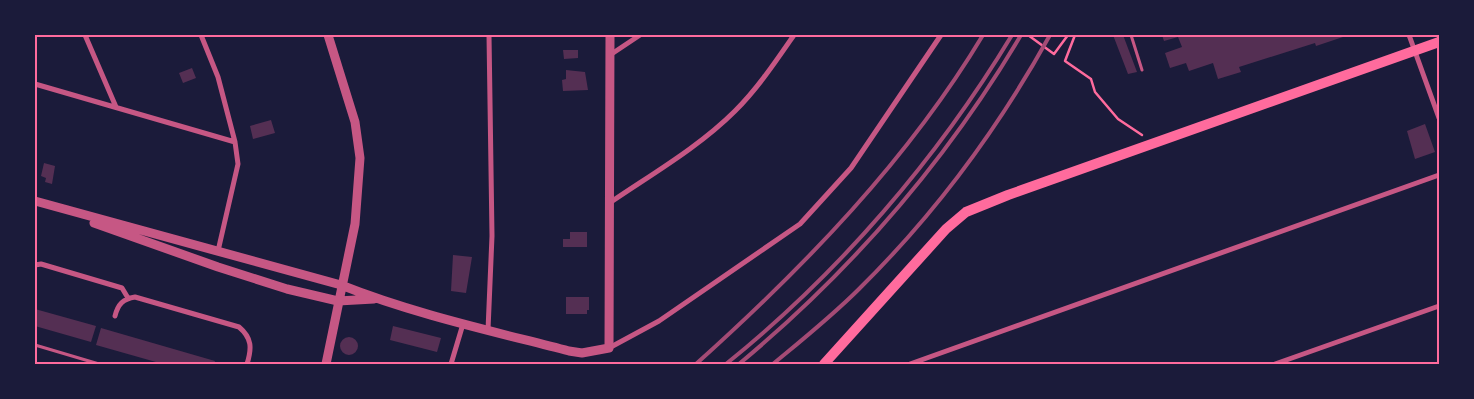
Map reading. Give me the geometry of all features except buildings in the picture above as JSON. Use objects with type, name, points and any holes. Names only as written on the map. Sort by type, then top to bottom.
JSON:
[{"type":"main road","points":[[824,364],[946,229],[966,212],[1008,195],[1439,42]]},
{"type":"street","points":[[85,35],[116,107]]},
{"type":"street","points":[[201,35],[218,77],[235,142],[238,164],[218,251]]},
{"type":"street","points":[[326,364],[354,224],[360,158],[356,122],[328,35]]},
{"type":"street","points":[[488,330],[492,244],[489,35]]},
{"type":"street","points":[[610,35],[610,348]]},
{"type":"street","points":[[610,55],[640,35]]},
{"type":"street","points":[[611,202],[712,132],[736,111],[762,81],[794,35]]},
{"type":"street","points":[[35,201],[341,285],[377,299],[463,324],[569,351],[582,353],[610,348],[659,321],[800,224],[851,168],[941,35]]},
{"type":"street","points":[[1409,35],[1439,118]]},
{"type":"street","points":[[35,84],[235,142]]},
{"type":"street","points":[[910,364],[1439,174]]},
{"type":"street","points":[[69,211],[98,224],[218,268],[287,289],[338,301],[377,299]]},
{"type":"street","points":[[35,265],[41,264],[122,288],[128,298]]},
{"type":"street","points":[[115,316],[117,308],[128,298],[140,298],[238,327],[251,342],[247,364]]},
{"type":"street","points":[[1275,364],[1439,306]]},
{"type":"street","points":[[451,364],[463,324]]},
{"type":"lane","points":[[1131,35],[1142,70]]},
{"type":"lane","points":[[35,345],[99,364]]},
{"type":"path","points":[[1028,35],[1054,54],[1068,35]]},
{"type":"path","points":[[1075,35],[1065,61],[1090,79],[1095,92],[1118,119],[1141,134],[1149,145]]},
{"type":"railway","points":[[696,364],[776,289],[852,210],[922,126],[954,81],[983,35]]},
{"type":"railway","points":[[726,364],[808,292],[883,212],[952,126],[1012,35]]},
{"type":"railway","points":[[739,364],[820,291],[894,212],[929,170],[961,126],[1021,35]]},
{"type":"railway","points":[[773,364],[849,299],[914,231],[987,137],[1050,35]]}]
